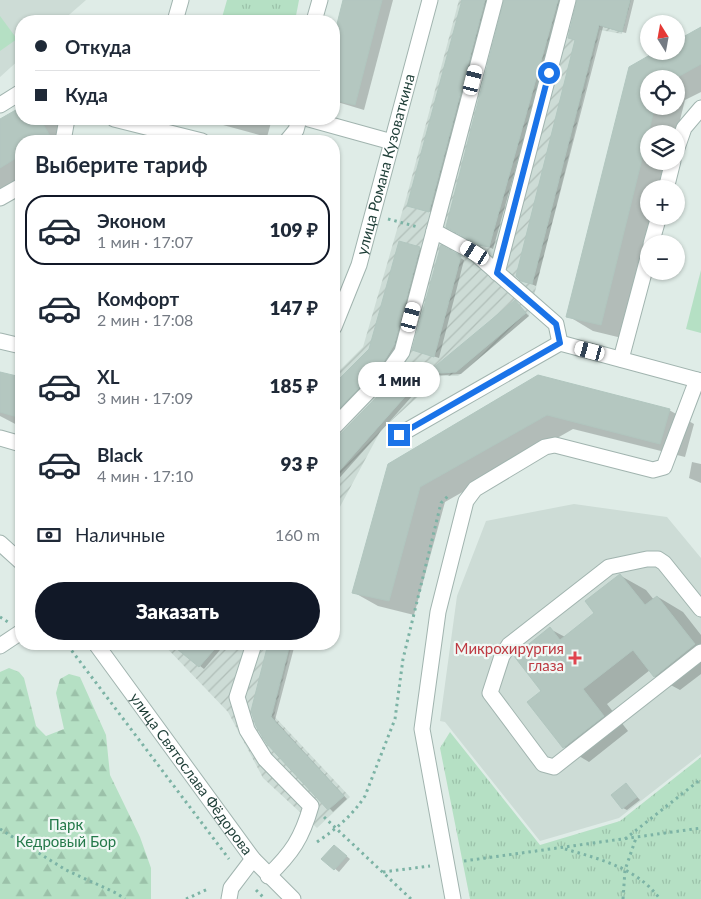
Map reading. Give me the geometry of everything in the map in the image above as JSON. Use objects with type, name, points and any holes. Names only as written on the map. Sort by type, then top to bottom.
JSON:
[{"type":"street","points":[[177,15],[181,0]]},
{"type":"street","points":[[316,15],[320,0]]},
{"type":"street","name":"улица Романа Кузоваткина","points":[[340,311],[359,265],[430,0]]},
{"type":"street","points":[[340,421],[390,369],[402,352],[495,0]]},
{"type":"street","points":[[497,273],[568,0]]},
{"type":"street","points":[[0,105],[15,96]]},
{"type":"street","points":[[685,127],[701,108]]},
{"type":"street","points":[[138,125],[178,135]]},
{"type":"street","points":[[331,125],[392,142]]},
{"type":"street","points":[[0,198],[15,189]]},
{"type":"street","points":[[434,231],[475,253],[556,324],[560,343]]},
{"type":"street","points":[[621,359],[642,280]]},
{"type":"street","points":[[0,341],[15,345]]},
{"type":"street","points":[[399,435],[560,343],[699,380],[664,468],[653,470],[555,445],[545,447],[475,489],[466,501],[438,612],[422,729],[453,899]]},
{"type":"street","points":[[0,438],[15,442]]},
{"type":"street","points":[[0,542],[15,556]]},
{"type":"street","points":[[701,609],[658,559],[614,564],[510,645],[502,656],[490,693],[543,764],[554,766],[701,652]]},
{"type":"street","points":[[0,646],[15,636]]},
{"type":"street","name":"улица Святослава Фёдорова","points":[[100,650],[253,859],[293,899]]},
{"type":"street","points":[[252,650],[237,697],[247,730],[265,759],[311,806],[295,847],[268,876]]},
{"type":"street","points":[[229,899],[231,888],[253,859]]},
{"type":"path","points":[[373,215],[434,231]]},
{"type":"path","points":[[71,650],[241,874],[265,899]]},
{"type":"path","points":[[624,839],[701,779]]},
{"type":"path","points":[[311,806],[411,899]]},
{"type":"path","points":[[383,872],[701,828]]},
{"type":"path","points":[[0,829],[66,870],[116,893],[124,899]]},
{"type":"path","points":[[623,899],[625,870],[636,838]]},
{"type":"path","points":[[562,848],[597,858],[625,870],[644,880],[660,899]]},
{"type":"path","points":[[186,899],[208,889]]},
{"type":"shaded area","points":[[0,0],[86,0],[69,15],[15,15],[15,63],[0,77]]},
{"type":"shaded area","points":[[459,0],[631,0],[622,34],[600,30],[529,316],[458,376],[441,376],[381,430],[340,507],[340,370],[363,347],[407,195]]},
{"type":"shaded area","name":"Микрохирургия глаза","points":[[574,504],[667,517],[701,558],[701,754],[619,818],[540,841],[445,722],[440,721],[457,596],[486,521]]},
{"type":"shaded area","points":[[169,650],[290,650],[274,716],[350,797],[317,828],[263,778],[228,712]]},
{"type":"green space","points":[[227,0],[299,0],[296,15],[223,15]]},
{"type":"green space","points":[[0,16],[15,36],[15,40],[0,51]]},
{"type":"green space","points":[[701,270],[701,333],[686,329]]},
{"type":"green space","name":"Парк Кедровый Бор","points":[[9,668],[19,672],[24,678],[36,726],[46,736],[64,729],[56,693],[60,679],[69,674],[80,677],[106,735],[110,775],[140,837],[151,868],[151,899],[0,899],[0,672]]},
{"type":"green space","points":[[450,732],[540,845],[620,821],[701,757],[701,899],[470,899],[440,748]]},
{"type":"building","points":[[343,0],[382,0],[355,105],[340,101],[339,15]]},
{"type":"building","points":[[462,0],[485,0],[429,212],[407,206]]},
{"type":"building","points":[[504,0],[558,0],[489,247],[479,245],[446,227]]},
{"type":"building","points":[[577,0],[630,0],[622,32],[599,25],[532,284],[521,281],[516,276],[575,40],[568,38]]},
{"type":"building","points":[[701,27],[701,64],[685,73],[685,70],[640,70],[640,115],[653,115],[650,125],[640,125],[640,167],[601,325],[566,317],[629,67],[641,60],[685,60],[685,36]]},
{"type":"building","points":[[15,110],[15,125],[44,125],[49,135],[15,135],[15,159],[0,168],[0,119]]},
{"type":"building","points":[[399,241],[420,247],[394,345],[383,363],[340,408],[340,378],[369,349]]},
{"type":"building","points":[[441,245],[461,256],[434,357],[412,350]]},
{"type":"building","points":[[515,300],[526,313],[456,372],[426,374]]},
{"type":"building","points":[[0,372],[15,376],[15,416],[0,412]]},
{"type":"building","points":[[538,375],[670,409],[660,444],[547,415],[420,487],[389,601],[352,593],[388,464]]},
{"type":"building","points":[[395,378],[410,391],[340,470],[341,434]]},
{"type":"building","points":[[620,574],[645,605],[657,596],[695,644],[654,677],[633,650],[583,689],[604,716],[563,748],[527,702],[541,691],[514,656],[550,627],[560,640],[594,613],[585,601]]},
{"type":"building","points":[[178,650],[214,650],[199,667]]},
{"type":"building","points":[[266,650],[288,650],[271,717],[344,796],[328,810],[266,743],[256,726],[251,711]]},
{"type":"building","points":[[626,783],[637,797],[622,809],[611,795]]},
{"type":"building","points":[[334,845],[347,856],[334,870],[321,859]]},
{"type":"place","name":"Микрохирургия глаза","points":[[575,658]]},
{"type":"route","points":[[399,435],[560,343],[556,324],[497,273],[549,73]]}]
